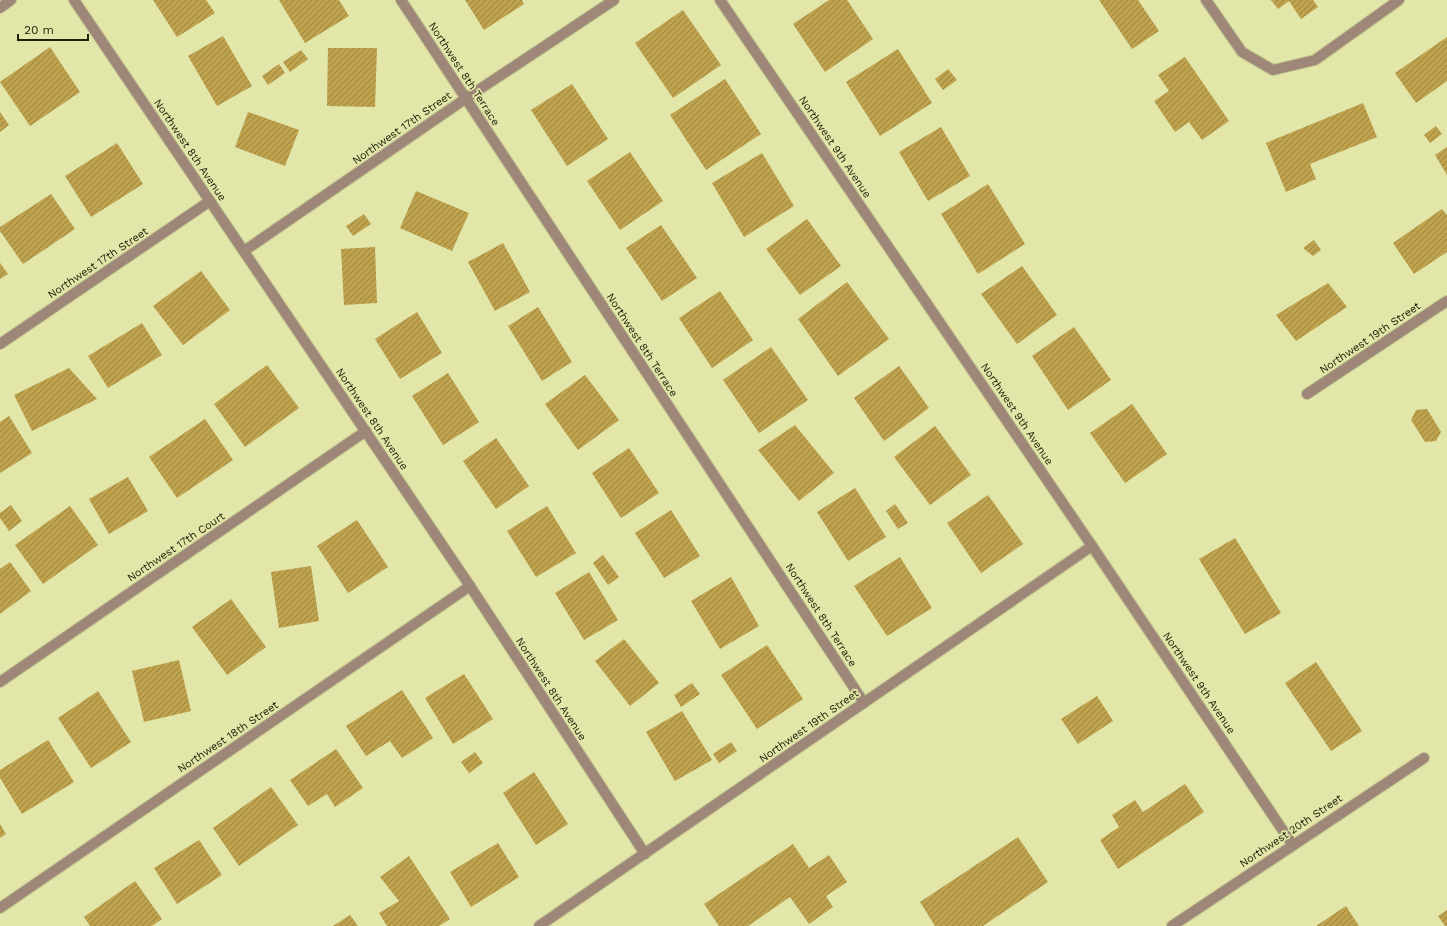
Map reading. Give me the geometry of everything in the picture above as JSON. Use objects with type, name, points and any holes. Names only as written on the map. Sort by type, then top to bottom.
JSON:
[{"type":"street","points":[[0,8],[11,0]]},
{"type":"street","name":"Northwest 8th Avenue","points":[[74,0],[470,586],[645,854]]},
{"type":"street","name":"Northwest 8th Terrace","points":[[400,0],[864,703]]},
{"type":"street","name":"Northwest 17th Street","points":[[244,251],[465,99],[614,0]]},
{"type":"street","name":"Northwest 9th Avenue","points":[[720,0],[1092,546],[1292,844]]},
{"type":"street","points":[[1206,0],[1242,52],[1273,70],[1315,60],[1399,0]]},
{"type":"street","name":"Northwest 17th Street","points":[[0,344],[210,201]]},
{"type":"street","name":"Northwest 19th Street","points":[[1307,394],[1447,301]]},
{"type":"street","name":"Northwest 17th Court","points":[[0,682],[366,431]]},
{"type":"street","name":"Northwest 19th Street","points":[[539,926],[1092,546]]},
{"type":"street","name":"Northwest 18th Street","points":[[0,908],[470,586]]},
{"type":"street","name":"Northwest 20th Street","points":[[1172,926],[1292,844],[1424,758]]},
{"type":"building","points":[[153,0],[206,0],[215,13],[177,37]]},
{"type":"building","points":[[279,0],[339,0],[349,16],[305,43]]},
{"type":"building","points":[[465,0],[522,0],[524,4],[484,30]]},
{"type":"building","points":[[829,0],[847,0],[873,39],[825,72],[793,24]]},
{"type":"building","points":[[1099,0],[1138,0],[1159,31],[1132,49]]},
{"type":"building","points":[[1271,0],[1313,0],[1318,7],[1301,19],[1289,1],[1278,9]]},
{"type":"building","points":[[683,10],[721,65],[673,98],[635,43]]},
{"type":"building","points":[[223,36],[252,86],[217,106],[188,56]]},
{"type":"building","points":[[1447,37],[1447,81],[1416,103],[1395,73]]},
{"type":"building","points":[[50,47],[80,92],[30,126],[0,82]]},
{"type":"building","points":[[328,48],[377,48],[375,107],[327,106]]},
{"type":"building","points":[[898,49],[932,103],[880,136],[846,82]]},
{"type":"building","points":[[301,50],[308,59],[290,72],[283,62]]},
{"type":"building","points":[[1185,57],[1229,121],[1202,140],[1189,122],[1175,132],[1154,101],[1169,91],[1158,75]]},
{"type":"building","points":[[279,64],[285,73],[268,85],[262,76]]},
{"type":"building","points":[[948,69],[957,80],[943,90],[935,79]]},
{"type":"building","points":[[725,79],[761,134],[706,170],[670,115]]},
{"type":"building","points":[[572,84],[608,139],[567,166],[531,110]]},
{"type":"building","points":[[1363,103],[1377,137],[1310,164],[1316,179],[1286,192],[1266,143]]},
{"type":"building","points":[[0,112],[9,125],[0,132]]},
{"type":"building","points":[[248,112],[299,130],[285,166],[235,147]]},
{"type":"building","points":[[1436,126],[1442,134],[1430,143],[1424,135]]},
{"type":"building","points":[[941,127],[970,176],[928,201],[899,152]]},
{"type":"building","points":[[117,143],[143,184],[91,217],[65,176]]},
{"type":"building","points":[[1447,147],[1447,175],[1435,155]]},
{"type":"building","points":[[630,152],[663,201],[620,230],[587,181]]},
{"type":"building","points":[[762,153],[794,206],[744,237],[712,183]]},
{"type":"building","points":[[988,184],[1025,244],[978,274],[941,214]]},
{"type":"building","points":[[416,191],[469,213],[452,251],[400,228]]},
{"type":"building","points":[[51,194],[75,229],[23,264],[0,231],[0,227]]},
{"type":"building","points":[[1442,209],[1447,215],[1447,252],[1414,274],[1393,243]]},
{"type":"building","points":[[364,214],[371,224],[353,236],[346,226]]},
{"type":"building","points":[[807,219],[841,266],[800,295],[766,249]]},
{"type":"building","points":[[661,225],[697,278],[662,301],[626,248]]},
{"type":"building","points":[[1314,240],[1321,250],[1313,256],[1303,248]]},
{"type":"building","points":[[503,243],[530,292],[495,311],[468,262]]},
{"type":"building","points":[[375,247],[377,303],[344,305],[341,249]]},
{"type":"building","points":[[0,263],[8,274],[0,279]]},
{"type":"building","points":[[1022,266],[1057,315],[1017,344],[981,294]]},
{"type":"building","points":[[201,271],[230,310],[183,345],[153,306]]},
{"type":"building","points":[[847,282],[889,339],[838,376],[798,319]]},
{"type":"building","points":[[1328,283],[1347,307],[1296,341],[1276,315]]},
{"type":"building","points":[[720,291],[753,340],[712,368],[679,318]]},
{"type":"building","points":[[538,307],[572,362],[542,381],[508,326]]},
{"type":"building","points":[[417,312],[442,353],[400,379],[375,339]]},
{"type":"building","points":[[142,323],[162,355],[108,388],[88,356]]},
{"type":"building","points":[[1074,327],[1111,380],[1068,410],[1032,356]]},
{"type":"building","points":[[771,347],[808,400],[759,433],[723,380]]},
{"type":"building","points":[[267,365],[299,408],[245,447],[214,404]]},
{"type":"building","points":[[899,366],[929,408],[884,441],[854,398]]},
{"type":"building","points":[[69,368],[97,399],[32,431],[14,395]]},
{"type":"building","points":[[448,373],[479,422],[443,445],[412,396]]},
{"type":"building","points":[[585,375],[619,420],[578,450],[545,404]]},
{"type":"building","points":[[1132,404],[1167,454],[1125,483],[1090,433]]},
{"type":"building","points":[[1427,409],[1441,432],[1436,441],[1425,442],[1411,420],[1416,410]]},
{"type":"building","points":[[9,416],[32,453],[0,473],[0,422]]},
{"type":"building","points":[[205,419],[233,460],[177,498],[149,457]]},
{"type":"building","points":[[795,425],[834,473],[799,501],[758,450]]},
{"type":"building","points":[[935,426],[971,475],[930,505],[894,457]]},
{"type":"building","points":[[496,438],[529,486],[496,509],[463,461]]},
{"type":"building","points":[[629,448],[659,493],[621,518],[592,473]]},
{"type":"building","points":[[128,477],[148,511],[109,534],[89,499]]},
{"type":"building","points":[[855,488],[886,537],[848,561],[817,512]]},
{"type":"building","points":[[988,495],[1023,544],[981,573],[947,523]]},
{"type":"building","points":[[895,504],[908,523],[898,529],[886,511]]},
{"type":"building","points":[[11,505],[22,521],[9,531],[0,518],[0,513]]},
{"type":"building","points":[[70,506],[98,545],[43,584],[15,545]]},
{"type":"building","points":[[547,506],[576,553],[536,577],[507,531]]},
{"type":"building","points":[[671,510],[700,556],[664,578],[635,533]]},
{"type":"building","points":[[357,520],[388,567],[348,593],[317,546]]},
{"type":"building","points":[[1235,538],[1281,613],[1245,634],[1199,559]]},
{"type":"building","points":[[603,555],[619,577],[608,585],[593,563]]},
{"type":"building","points":[[900,557],[932,608],[887,636],[854,586]]},
{"type":"building","points":[[10,562],[31,591],[0,614],[0,569]]},
{"type":"building","points":[[311,566],[319,621],[279,628],[271,572]]},
{"type":"building","points":[[589,572],[618,620],[584,640],[555,593]]},
{"type":"building","points":[[731,577],[759,626],[720,649],[691,601]]},
{"type":"building","points":[[231,599],[266,647],[227,675],[192,627]]},
{"type":"building","points":[[624,639],[659,683],[630,706],[595,661]]},
{"type":"building","points":[[767,645],[803,699],[757,729],[721,675]]},
{"type":"building","points":[[179,660],[191,711],[144,722],[132,671]]},
{"type":"building","points":[[1316,662],[1362,731],[1331,751],[1285,683]]},
{"type":"building","points":[[464,674],[493,719],[453,744],[425,698]]},
{"type":"building","points":[[692,683],[700,694],[681,707],[674,695]]},
{"type":"building","points":[[402,690],[433,738],[402,758],[390,741],[366,756],[346,726]]},
{"type":"building","points":[[98,691],[131,742],[91,768],[58,718]]},
{"type":"building","points":[[1097,696],[1113,721],[1078,744],[1061,719]]},
{"type":"building","points":[[682,711],[712,760],[675,781],[646,732]]},
{"type":"building","points":[[48,740],[74,782],[22,814],[0,778],[0,770]]},
{"type":"building","points":[[731,742],[737,751],[719,763],[713,754]]},
{"type":"building","points":[[336,749],[363,788],[335,807],[327,794],[308,806],[290,780]]},
{"type":"building","points":[[475,752],[483,763],[469,773],[461,762]]},
{"type":"building","points":[[534,772],[568,824],[536,845],[503,793]]},
{"type":"building","points":[[1185,784],[1204,812],[1118,869],[1100,840],[1119,827],[1112,815],[1135,800],[1143,812]]},
{"type":"building","points":[[271,787],[298,825],[239,866],[213,828]]},
{"type":"building","points":[[0,824],[6,834],[0,838]]},
{"type":"building","points":[[1018,837],[1048,882],[983,926],[935,926],[920,902]]},
{"type":"building","points":[[199,840],[222,875],[177,904],[154,868]]},
{"type":"building","points":[[498,843],[519,877],[471,907],[450,872]]},
{"type":"building","points":[[793,844],[809,868],[829,855],[847,882],[826,896],[833,907],[809,924],[790,897],[748,926],[719,926],[704,904]]},
{"type":"building","points":[[409,856],[450,919],[439,926],[387,926],[379,913],[399,901],[380,877]]},
{"type":"building","points":[[135,881],[162,919],[152,926],[90,926],[84,917]]},
{"type":"building","points":[[1346,906],[1359,926],[1316,926]]},
{"type":"building","points":[[1447,910],[1447,926],[1445,926],[1438,916]]},
{"type":"building","points":[[350,915],[358,926],[333,926]]}]
